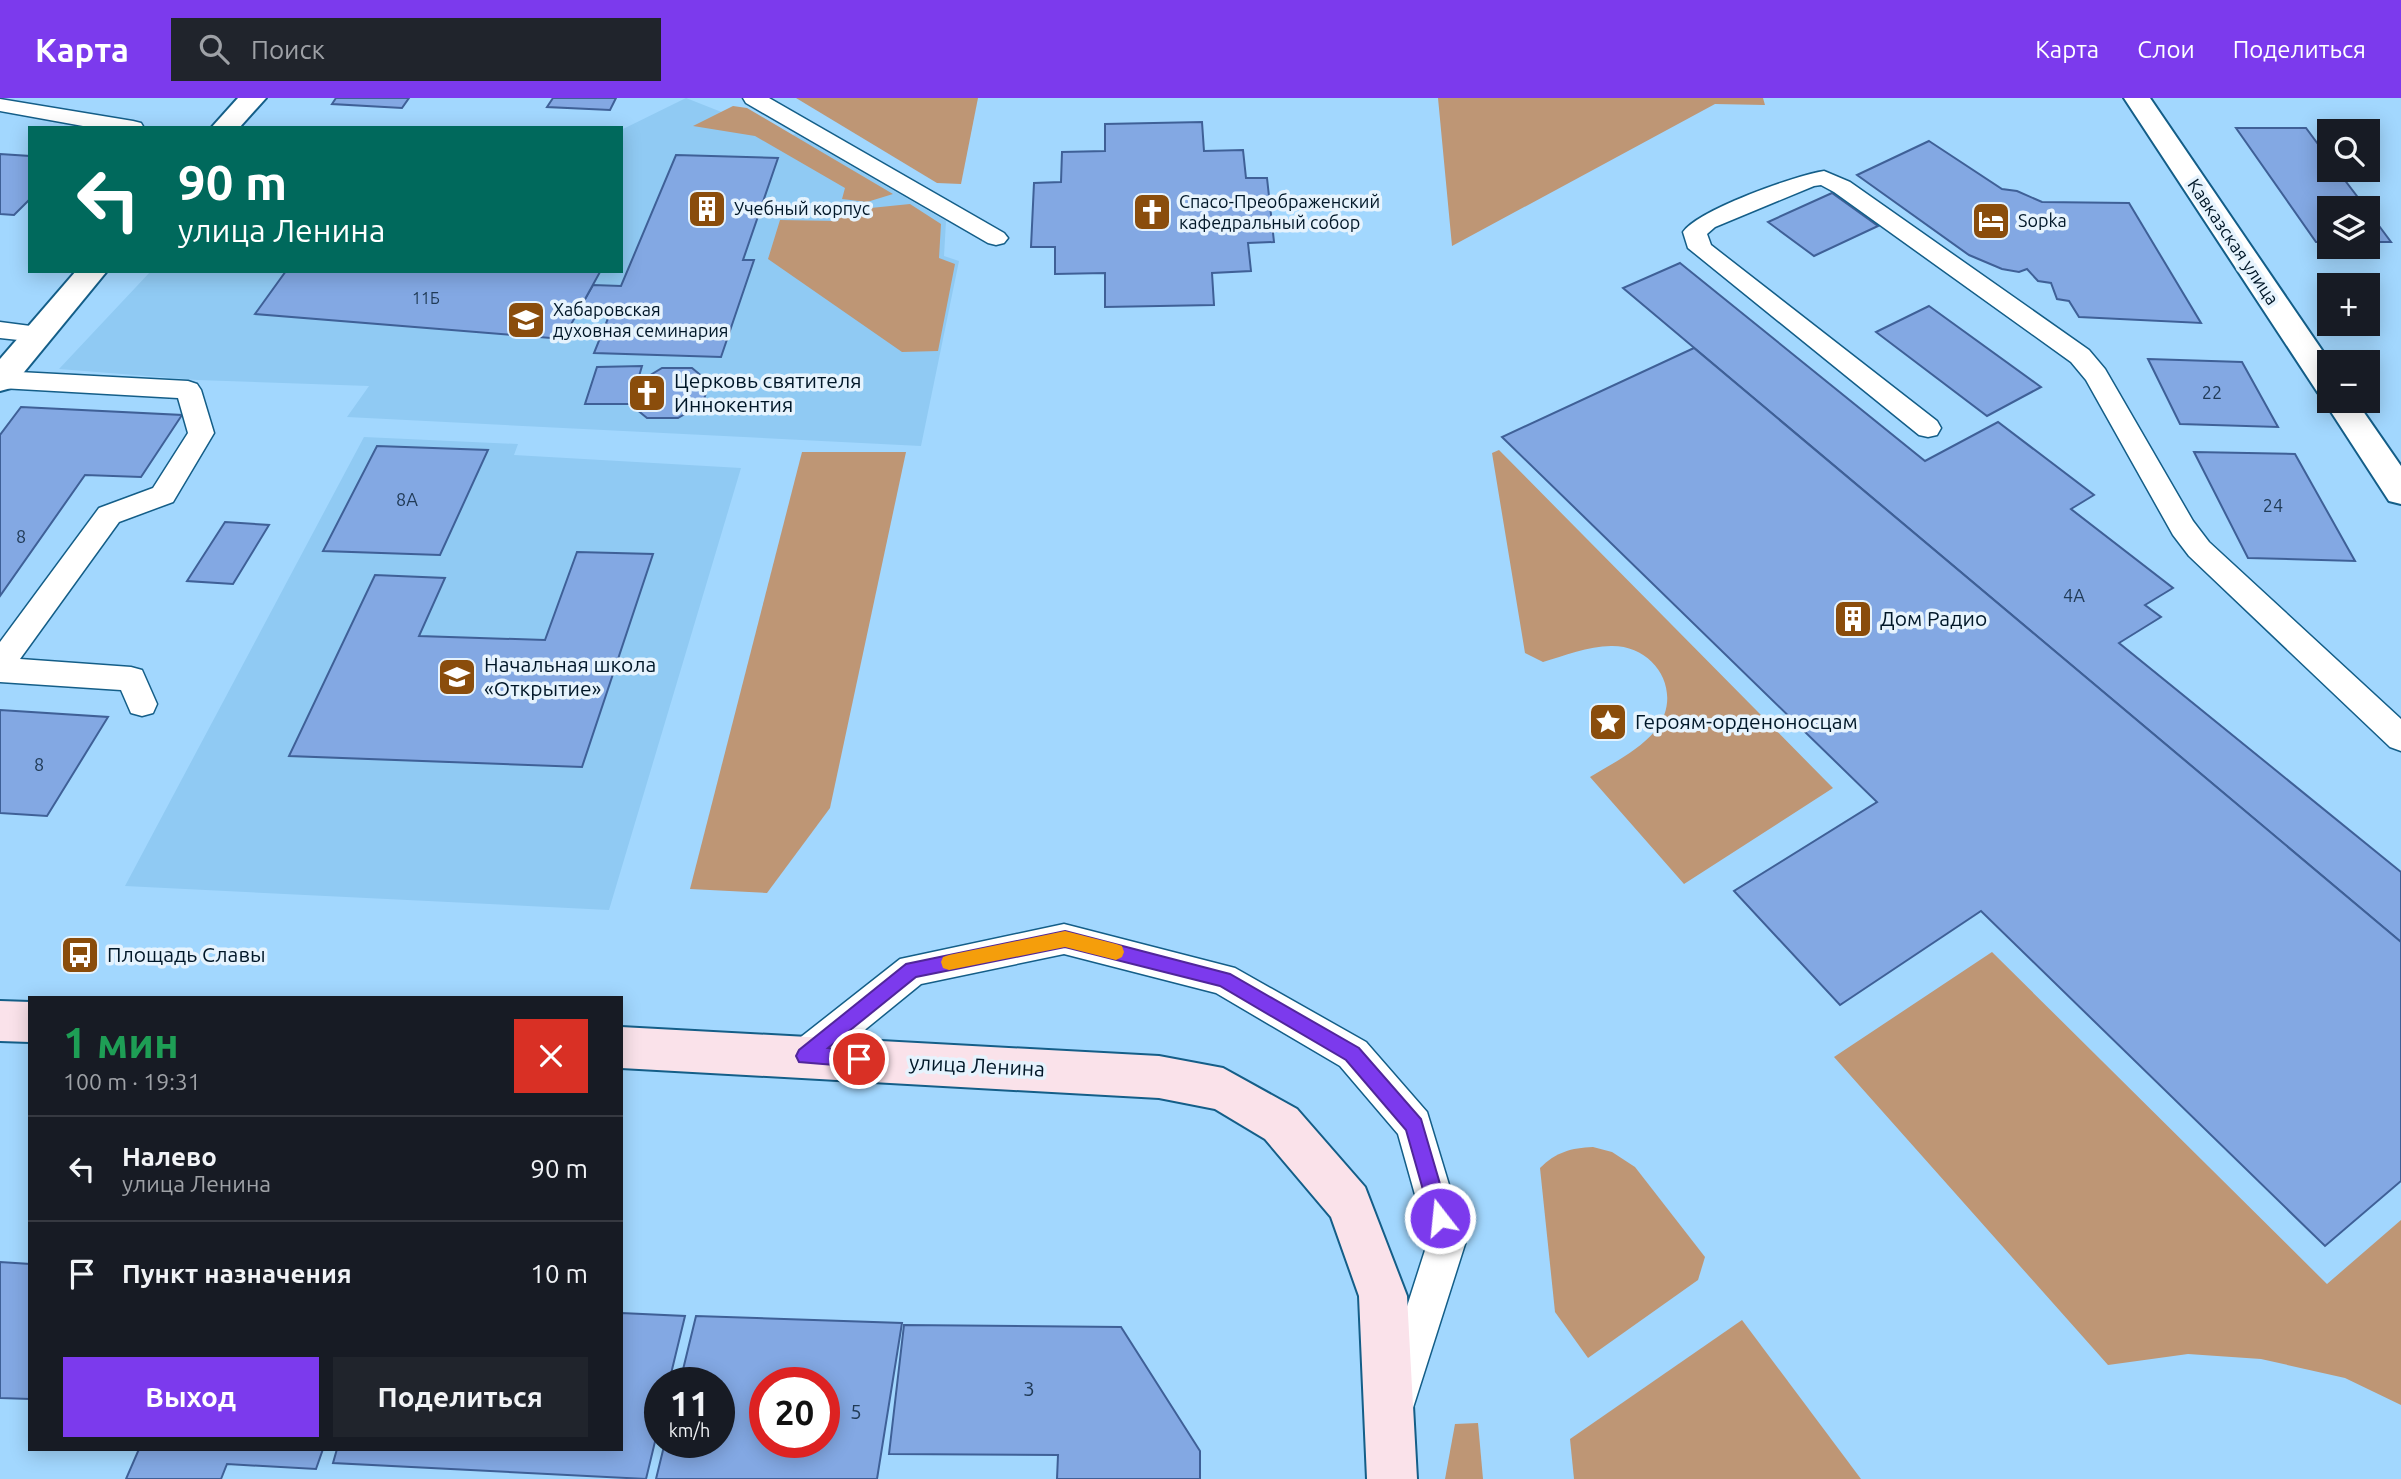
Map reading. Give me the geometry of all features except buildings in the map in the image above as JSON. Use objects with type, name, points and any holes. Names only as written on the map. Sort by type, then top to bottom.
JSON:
[{"type":"main road","points":[[0,1021],[28,1022]]},
{"type":"main road","name":"улица Ленина","points":[[623,1047],[1158,1077],[1223,1088],[1281,1124],[1349,1203],[1383,1296],[1392,1479]]},
{"type":"street","points":[[226,126],[253,98]]},
{"type":"street","name":"Кавказская улица","points":[[2137,98],[2317,367]]},
{"type":"street","points":[[1,379],[91,273]]},
{"type":"street","points":[[2348,413],[2401,492]]},
{"type":"lane","points":[[754,98],[996,238]]},
{"type":"lane","points":[[0,105],[121,126]]},
{"type":"lane","points":[[1928,428],[1700,248],[1695,232],[1720,216],[1809,180],[1824,178],[1842,187],[2069,348],[2096,374],[2183,528],[2199,549],[2401,738]]},
{"type":"lane","points":[[0,330],[37,334]]},
{"type":"lane","points":[[0,664],[109,515],[163,495],[201,433],[188,390],[1,379]]},
{"type":"lane","points":[[0,670],[131,679],[142,704]]},
{"type":"lane","points":[[805,1056],[912,970],[1065,939],[1223,979],[1353,1054],[1414,1125],[1447,1241],[1391,1422]]},
{"type":"shaded area","name":"Хабаровская духовная семинария","points":[[686,98],[785,137],[796,134],[946,221],[944,256],[959,261],[921,446],[347,417],[369,386],[197,380],[59,369],[149,273],[623,273],[623,129]]},
{"type":"shaded area","points":[[796,98],[978,98],[961,184],[937,183]]},
{"type":"shaded area","points":[[1438,98],[1763,98],[1765,105],[1715,104],[1452,246]]},
{"type":"shaded area","points":[[733,106],[747,108],[893,194],[867,202],[842,199],[845,188],[755,136],[693,126]]},
{"type":"shaded area","points":[[910,204],[941,224],[939,258],[955,264],[938,351],[902,352],[768,259],[780,220],[838,221],[841,211]]},
{"type":"shaded area","name":"Начальная школа «Открытие»","points":[[364,437],[518,444],[514,455],[741,468],[609,910],[125,886]]},
{"type":"shaded area","points":[[1499,450],[1833,788],[1684,884],[1590,777],[1633,751],[1655,731],[1664,717],[1667,702],[1661,674],[1653,663],[1627,648],[1594,648],[1543,662],[1525,653],[1492,453]]},
{"type":"shaded area","points":[[802,452],[906,452],[830,808],[767,893],[690,889]]},
{"type":"shaded area","points":[[1992,952],[2327,1284],[2401,1220],[2401,1405],[2345,1378],[2261,1359],[2188,1354],[2108,1365],[1834,1057]]},
{"type":"shaded area","points":[[1593,1147],[1612,1152],[1635,1167],[1705,1257],[1698,1280],[1588,1358],[1555,1312],[1540,1168],[1564,1152]]},
{"type":"shaded area","points":[[1742,1320],[1861,1479],[1574,1479],[1570,1439]]},
{"type":"shaded area","points":[[1478,1423],[1483,1479],[1445,1479],[1455,1424]]},
{"type":"slow traffic","points":[[949,962],[1065,939],[1116,952]]},
{"type":"place","name":"Учебный корпус","points":[[707,209]]},
{"type":"place","name":"Спасо-Преображенский кафедральный собор","points":[[1152,212]]},
{"type":"place","name":"Sopka","points":[[1991,221]]},
{"type":"place","name":"Хабаровская духовная семинария","points":[[526,320]]},
{"type":"place","name":"Церковь святителя Иннокентия","points":[[647,393]]},
{"type":"place","name":"Дом Радио","points":[[1853,619]]},
{"type":"place","name":"Начальная школа «Открытие»","points":[[457,677]]},
{"type":"place","name":"Героям-орденоносцам","points":[[1608,722]]},
{"type":"place","name":"Площадь Славы","points":[[80,955]]},
{"type":"route","points":[[859,1059],[805,1056],[912,970],[1065,939],[1223,979],[1353,1054],[1414,1125],[1440,1218]]}]
